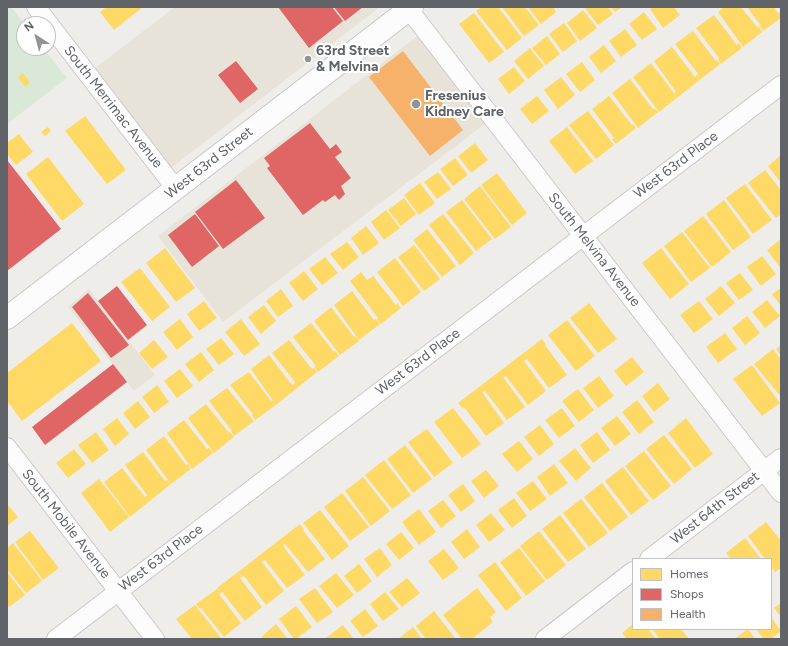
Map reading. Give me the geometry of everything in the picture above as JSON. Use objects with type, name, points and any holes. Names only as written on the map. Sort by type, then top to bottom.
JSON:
[{"type":"main road","name":"West 63rd Street","points":[[7,318],[409,8]]},
{"type":"street","name":"South Merrimac Avenue","points":[[36,7],[176,189]]},
{"type":"street","name":"South Melvina Avenue","points":[[409,8],[781,493]]},
{"type":"street","name":"West 63rd Place","points":[[56,639],[781,85]]},
{"type":"street","name":"South Mobile Avenue","points":[[7,448],[155,639]]},
{"type":"street","name":"West 64th Street","points":[[650,558],[781,458]]},
{"type":"street","points":[[545,639],[632,573]]},
{"type":"shaded area","points":[[175,7],[380,7],[167,171],[90,72]]},
{"type":"shaded area","points":[[420,34],[489,121],[223,322],[158,236]]},
{"type":"shaded area","points":[[89,289],[155,375],[134,391],[68,307]]},
{"type":"green space","points":[[7,7],[11,7],[18,16],[16,16],[16,56],[49,56],[67,78],[7,124]]},
{"type":"building: Homes","points":[[107,7],[143,7],[114,30],[100,12]]},
{"type":"building: Homes","points":[[482,7],[498,7],[522,38],[507,50],[476,11]]},
{"type":"building: Homes","points":[[502,7],[525,7],[539,25],[524,36]]},
{"type":"building: Homes","points":[[528,7],[553,7],[556,12],[541,24]]},
{"type":"building: Homes","points":[[608,7],[613,14],[598,25],[585,8]]},
{"type":"building: Homes","points":[[611,7],[622,7],[615,12]]},
{"type":"building: Homes","points":[[653,7],[674,7],[680,15],[663,28],[650,9]]},
{"type":"building: Homes","points":[[724,7],[741,7],[762,32],[743,47],[718,12]]},
{"type":"building: Homes","points":[[747,7],[774,7],[778,13],[781,13],[781,18],[763,31]]},
{"type":"building: Homes","points":[[583,10],[597,28],[580,41],[567,23]]},
{"type":"building: Homes","points":[[644,12],[657,29],[642,40],[629,24]]},
{"type":"building: Homes","points":[[474,13],[504,52],[489,63],[459,24]]},
{"type":"building: Homes","points":[[714,15],[737,45],[739,43],[742,48],[721,64],[718,59],[719,58],[696,28]]},
{"type":"building: Homes","points":[[564,23],[577,41],[563,52],[549,34]]},
{"type":"building: Homes","points":[[625,29],[637,45],[621,57],[609,41]]},
{"type":"building: Homes","points":[[693,31],[720,64],[659,112],[633,77],[651,63],[674,93],[676,92],[654,61],[672,47],[695,77],[698,74],[675,44]]},
{"type":"building: Homes","points":[[547,36],[560,54],[546,65],[532,48]]},
{"type":"building: Homes","points":[[604,45],[616,61],[601,73],[589,57]]},
{"type":"building: Homes","points":[[530,48],[544,66],[528,79],[514,61]]},
{"type":"building: Homes","points":[[582,62],[595,80],[580,92],[566,74]]},
{"type":"building: Homes","points":[[514,67],[525,81],[509,94],[498,79]]},
{"type":"building: Homes","points":[[23,73],[30,83],[25,87],[18,77]]},
{"type":"building: Homes","points":[[561,77],[575,95],[558,109],[544,90]]},
{"type":"building: Homes","points":[[630,79],[653,109],[654,108],[658,112],[638,128],[612,93]]},
{"type":"building: Homes","points":[[537,96],[549,111],[532,124],[520,109]]},
{"type":"building: Homes","points":[[609,96],[636,128],[616,144],[612,139],[614,138],[592,109]]},
{"type":"building: Homes","points":[[588,111],[614,145],[596,159],[569,125]]},
{"type":"building: Homes","points":[[85,116],[126,170],[107,184],[65,131]]},
{"type":"building: Homes","points":[[48,127],[51,131],[45,136],[41,132]]},
{"type":"building: Homes","points":[[567,127],[593,161],[575,174],[549,141]]},
{"type":"building: Homes","points":[[19,134],[33,152],[16,165],[7,154],[7,143]]},
{"type":"building: Homes","points":[[475,143],[488,160],[471,173],[458,156]]},
{"type":"building: Homes","points":[[781,155],[781,183],[768,166]]},
{"type":"building: Homes","points":[[48,157],[84,204],[62,221],[26,174]]},
{"type":"building: Homes","points":[[455,158],[468,175],[453,186],[440,169]]},
{"type":"building: Homes","points":[[765,170],[781,190],[781,214],[776,218],[748,183]]},
{"type":"building: Homes","points":[[438,172],[451,189],[437,199],[424,182]]},
{"type":"building: Homes","points":[[497,173],[527,213],[512,225],[481,185]]},
{"type":"building: Homes","points":[[420,183],[435,203],[419,215],[404,195]]},
{"type":"building: Homes","points":[[745,184],[772,220],[753,234],[726,198]]},
{"type":"building: Homes","points":[[480,186],[511,227],[495,239],[464,199]]},
{"type":"building: Homes","points":[[404,198],[416,214],[401,226],[388,210]]},
{"type":"building: Homes","points":[[462,200],[492,239],[476,251],[446,212]]},
{"type":"building: Homes","points":[[724,200],[751,237],[733,250],[706,214]]},
{"type":"building: Homes","points":[[386,210],[400,228],[384,240],[371,222]]},
{"type":"building: Homes","points":[[443,214],[474,253],[460,265],[429,225]]},
{"type":"building: Homes","points":[[703,216],[731,252],[712,267],[684,231]]},
{"type":"building: Homes","points":[[366,226],[379,243],[363,255],[351,238]]},
{"type":"building: Homes","points":[[427,229],[456,266],[442,277],[413,240]]},
{"type":"building: Homes","points":[[682,232],[710,268],[691,282],[664,246]]},
{"type":"building: Homes","points":[[781,239],[781,269],[767,250]]},
{"type":"building: Homes","points":[[347,242],[359,257],[343,270],[330,254]]},
{"type":"building: Homes","points":[[414,245],[440,279],[424,291],[398,257]]},
{"type":"building: Homes","points":[[165,248],[195,288],[176,302],[146,263]]},
{"type":"building: Homes","points":[[661,248],[689,284],[670,299],[642,263]]},
{"type":"building: Homes","points":[[762,256],[776,274],[761,286],[747,267]]},
{"type":"building: Homes","points":[[325,257],[338,273],[322,285],[309,269]]},
{"type":"building: Homes","points":[[395,258],[421,292],[403,306],[377,272]]},
{"type":"building: Homes","points":[[140,268],[170,307],[152,321],[121,282]]},
{"type":"building: Homes","points":[[304,271],[318,289],[303,301],[289,283]]},
{"type":"building: Homes","points":[[361,272],[367,280],[373,276],[396,305],[397,303],[401,308],[381,324],[350,281]]},
{"type":"building: Homes","points":[[740,273],[753,290],[739,300],[726,283]]},
{"type":"building: Homes","points":[[721,286],[735,303],[719,316],[705,299]]},
{"type":"building: Homes","points":[[781,288],[781,306],[772,294]]},
{"type":"building: Homes","points":[[281,289],[293,306],[278,317],[266,301]]},
{"type":"building: Homes","points":[[352,291],[374,320],[376,319],[380,324],[359,340],[334,305]]},
{"type":"building: Homes","points":[[767,300],[780,316],[765,328],[752,312]]},
{"type":"building: Homes","points":[[204,301],[217,318],[199,331],[187,314]]},
{"type":"building: Homes","points":[[699,301],[713,319],[694,333],[680,315]]},
{"type":"building: Homes","points":[[589,303],[617,339],[598,353],[570,318]]},
{"type":"building: Homes","points":[[264,305],[276,321],[261,334],[248,317]]},
{"type":"building: Homes","points":[[331,307],[354,337],[355,336],[359,341],[340,355],[314,321]]},
{"type":"building: Homes","points":[[747,316],[760,333],[745,345],[732,328]]},
{"type":"building: Homes","points":[[180,319],[193,337],[177,350],[163,332]]},
{"type":"building: Homes","points":[[241,319],[260,344],[244,356],[225,332]]},
{"type":"building: Homes","points":[[567,320],[595,356],[576,371],[548,335]]},
{"type":"building: Homes","points":[[72,323],[101,361],[22,421],[7,401],[7,373]]},
{"type":"building: Homes","points":[[311,323],[334,352],[335,351],[339,356],[318,372],[314,367],[316,366],[293,337]]},
{"type":"building: Homes","points":[[725,333],[737,349],[718,363],[706,347]]},
{"type":"building: Homes","points":[[221,338],[234,354],[219,365],[206,349]]},
{"type":"building: Homes","points":[[542,339],[567,375],[549,388],[527,359],[524,361],[546,391],[528,405],[506,376],[503,377],[525,407],[507,420],[485,391],[482,392],[504,423],[486,436],[464,407],[463,409],[458,403]]},
{"type":"building: Homes","points":[[154,340],[168,357],[152,369],[139,353]]},
{"type":"building: Homes","points":[[289,340],[312,369],[314,368],[317,372],[276,405],[251,369],[269,355],[292,385],[294,384],[295,382],[272,353]]},
{"type":"building: Homes","points":[[781,345],[781,356],[776,349]]},
{"type":"building: Homes","points":[[773,349],[781,360],[781,397],[754,364]]},
{"type":"building: Homes","points":[[201,352],[214,370],[199,382],[185,364]]},
{"type":"building: Homes","points":[[632,357],[644,372],[626,386],[614,371]]},
{"type":"building: Homes","points":[[752,365],[780,403],[762,416],[733,379]]},
{"type":"building: Homes","points":[[180,369],[193,386],[177,398],[164,381]]},
{"type":"building: Homes","points":[[249,372],[271,401],[272,400],[276,405],[255,420],[252,415],[253,414],[230,385]]},
{"type":"building: Homes","points":[[599,376],[614,396],[598,408],[583,388]]},
{"type":"building: Homes","points":[[658,383],[670,399],[654,412],[642,396]]},
{"type":"building: Homes","points":[[157,385],[169,402],[154,413],[142,397]]},
{"type":"building: Homes","points":[[227,388],[254,421],[234,436],[232,431],[209,401]]},
{"type":"building: Homes","points":[[578,389],[594,410],[579,422],[562,401]]},
{"type":"building: Homes","points":[[637,400],[654,422],[639,434],[622,412]]},
{"type":"building: Homes","points":[[138,401],[150,417],[135,429],[123,413]]},
{"type":"building: Homes","points":[[206,404],[229,433],[230,432],[234,437],[214,453],[188,418]]},
{"type":"building: Homes","points":[[453,408],[481,444],[462,458],[434,422]]},
{"type":"building: Homes","points":[[562,408],[575,426],[559,438],[545,420]]},
{"type":"building: Homes","points":[[617,416],[631,434],[615,446],[601,428]]},
{"type":"building: Homes","points":[[117,418],[129,434],[115,446],[103,429]]},
{"type":"building: Homes","points":[[686,418],[713,454],[695,468],[668,433]]},
{"type":"building: Homes","points":[[184,420],[207,449],[209,448],[213,453],[192,469],[167,433]]},
{"type":"building: Homes","points":[[540,425],[554,444],[539,456],[524,437]]},
{"type":"building: Homes","points":[[427,429],[453,463],[434,477],[408,442]]},
{"type":"building: Homes","points":[[96,432],[109,450],[92,463],[78,445]]},
{"type":"building: Homes","points":[[597,432],[610,450],[593,463],[580,445]]},
{"type":"building: Homes","points":[[664,435],[692,469],[674,484],[646,449]]},
{"type":"building: Homes","points":[[164,436],[186,465],[188,464],[191,469],[171,484],[146,450]]},
{"type":"building: Homes","points":[[519,441],[533,459],[517,472],[502,454]]},
{"type":"building: Homes","points":[[405,445],[432,479],[413,493],[387,459]]},
{"type":"building: Homes","points":[[575,448],[591,468],[576,481],[559,461]]},
{"type":"building: Homes","points":[[74,449],[86,464],[68,478],[56,463]]},
{"type":"building: Homes","points":[[644,451],[671,486],[653,500],[625,466]]},
{"type":"building: Homes","points":[[143,452],[165,481],[167,480],[171,484],[130,517],[104,482],[122,468],[145,497],[147,495],[125,465]]},
{"type":"building: Homes","points":[[384,460],[411,495],[392,509],[365,475]]},
{"type":"building: Homes","points":[[554,464],[568,483],[550,496],[537,477]]},
{"type":"building: Homes","points":[[623,467],[649,501],[631,515],[605,481]]},
{"type":"building: Homes","points":[[486,470],[499,486],[484,498],[471,481]]},
{"type":"building: Homes","points":[[363,477],[390,511],[371,526],[345,491]]},
{"type":"building: Homes","points":[[99,479],[129,517],[110,532],[81,493]]},
{"type":"building: Homes","points":[[533,481],[547,499],[530,511],[516,493]]},
{"type":"building: Homes","points":[[602,483],[628,517],[610,531],[584,497]]},
{"type":"building: Homes","points":[[463,484],[475,501],[461,512],[448,495]]},
{"type":"building: Homes","points":[[342,493],[369,527],[350,541],[324,507]]},
{"type":"building: Homes","points":[[514,498],[527,516],[512,528],[498,510]]},
{"type":"building: Homes","points":[[581,499],[608,533],[589,547],[563,513]]},
{"type":"building: Homes","points":[[443,500],[456,516],[441,528],[428,511]]},
{"type":"building: Homes","points":[[7,504],[18,517],[7,526]]},
{"type":"building: Homes","points":[[419,509],[436,532],[419,545],[402,522]]},
{"type":"building: Homes","points":[[320,510],[349,546],[332,560],[303,523]]},
{"type":"building: Homes","points":[[491,513],[505,530],[489,542],[476,525]]},
{"type":"building: Homes","points":[[560,515],[586,549],[568,562],[542,529]]},
{"type":"building: Homes","points":[[766,522],[781,541],[781,568],[775,572],[772,568],[772,558],[764,558],[748,536]]},
{"type":"building: Homes","points":[[300,524],[325,559],[308,572],[285,544],[283,546],[305,575],[287,588],[265,560],[262,562],[284,591],[266,605],[244,576],[243,577],[238,572]]},
{"type":"building: Homes","points":[[467,529],[480,547],[464,559],[451,542]]},
{"type":"building: Homes","points":[[30,531],[59,568],[43,580],[15,542]]},
{"type":"building: Homes","points":[[539,531],[566,565],[547,580],[520,546]]},
{"type":"building: Homes","points":[[401,532],[414,548],[399,560],[386,544]]},
{"type":"building: Homes","points":[[745,538],[760,558],[730,558],[726,553]]},
{"type":"building: Homes","points":[[13,543],[42,581],[26,593],[7,569],[7,548]]},
{"type":"building: Homes","points":[[380,548],[392,565],[377,577],[364,559]]},
{"type":"building: Homes","points":[[519,548],[545,581],[526,596],[500,562]]},
{"type":"building: Homes","points":[[444,549],[459,568],[443,580],[428,561]]},
{"type":"building: Homes","points":[[495,562],[522,598],[506,611],[478,575]]},
{"type":"building: Homes","points":[[359,564],[372,581],[357,593],[344,576]]},
{"type":"building: Homes","points":[[7,572],[25,595],[9,607],[7,604]]},
{"type":"building: Homes","points":[[238,572],[242,577],[240,578],[262,607],[245,621],[222,592],[221,594],[217,588]]},
{"type":"building: Homes","points":[[336,573],[354,595],[337,608],[319,586]]},
{"type":"building: Homes","points":[[407,578],[420,593],[402,607],[389,592]]},
{"type":"building: Homes","points":[[315,588],[333,612],[317,623],[299,599]]},
{"type":"building: Homes","points":[[477,588],[496,612],[490,617],[493,622],[472,639],[462,639],[443,615]]},
{"type":"building: Homes","points":[[217,589],[221,593],[219,594],[241,623],[224,637],[201,608],[200,609],[196,604]]},
{"type":"building: Homes","points":[[385,592],[399,609],[383,621],[370,604]]},
{"type":"building: Homes","points":[[781,603],[781,617],[774,608]]},
{"type":"building: Homes","points":[[195,605],[222,639],[192,639],[176,619]]},
{"type":"building: Homes","points":[[296,606],[312,627],[294,639],[279,619]]},
{"type":"building: Homes","points":[[365,609],[378,626],[363,637],[350,621]]},
{"type":"building: Homes","points":[[434,611],[456,639],[426,639],[416,626]]},
{"type":"building: Homes","points":[[772,618],[781,631],[771,639],[764,639],[757,630],[772,630]]},
{"type":"building: Homes","points":[[276,624],[288,639],[263,639],[261,637]]},
{"type":"building: Homes","points":[[343,625],[354,639],[326,638]]},
{"type":"building: Homes","points":[[632,625],[632,630],[649,630],[656,639],[627,639],[622,633]]},
{"type":"building: Homes","points":[[413,627],[422,639],[398,639]]},
{"type":"building: Homes","points":[[653,630],[682,630],[689,639],[660,639]]},
{"type":"building: Homes","points":[[749,630],[755,639],[734,639]]},
{"type":"building: Shops","points":[[278,7],[332,7],[343,21],[309,48]]},
{"type":"building: Shops","points":[[334,7],[363,7],[345,21]]},
{"type":"building: Shops","points":[[236,61],[258,89],[240,103],[218,75]]},
{"type":"building: Shops","points":[[310,123],[330,149],[336,144],[342,152],[335,157],[351,178],[341,186],[345,194],[339,200],[335,195],[325,202],[323,200],[303,215],[267,168],[270,166],[264,158]]},
{"type":"building: Shops","points":[[7,160],[61,229],[7,271]]},
{"type":"building: Shops","points":[[236,180],[265,218],[223,249],[195,212]]},
{"type":"building: Shops","points":[[195,214],[219,246],[192,267],[168,235]]},
{"type":"building: Shops","points":[[117,286],[147,325],[128,340],[98,301]]},
{"type":"building: Shops","points":[[88,293],[129,345],[111,358],[72,307]]},
{"type":"building: Shops","points":[[113,364],[127,382],[45,445],[32,427]]},
{"type":"building: Health","name":"Fresenius Kidney Care","points":[[403,51],[463,130],[430,156],[369,77]]},
{"type":"place","name":"63rd Street & Melvina","points":[[308,59]]},
{"type":"place","name":"Fresenius Kidney Care","points":[[416,104]]}]
